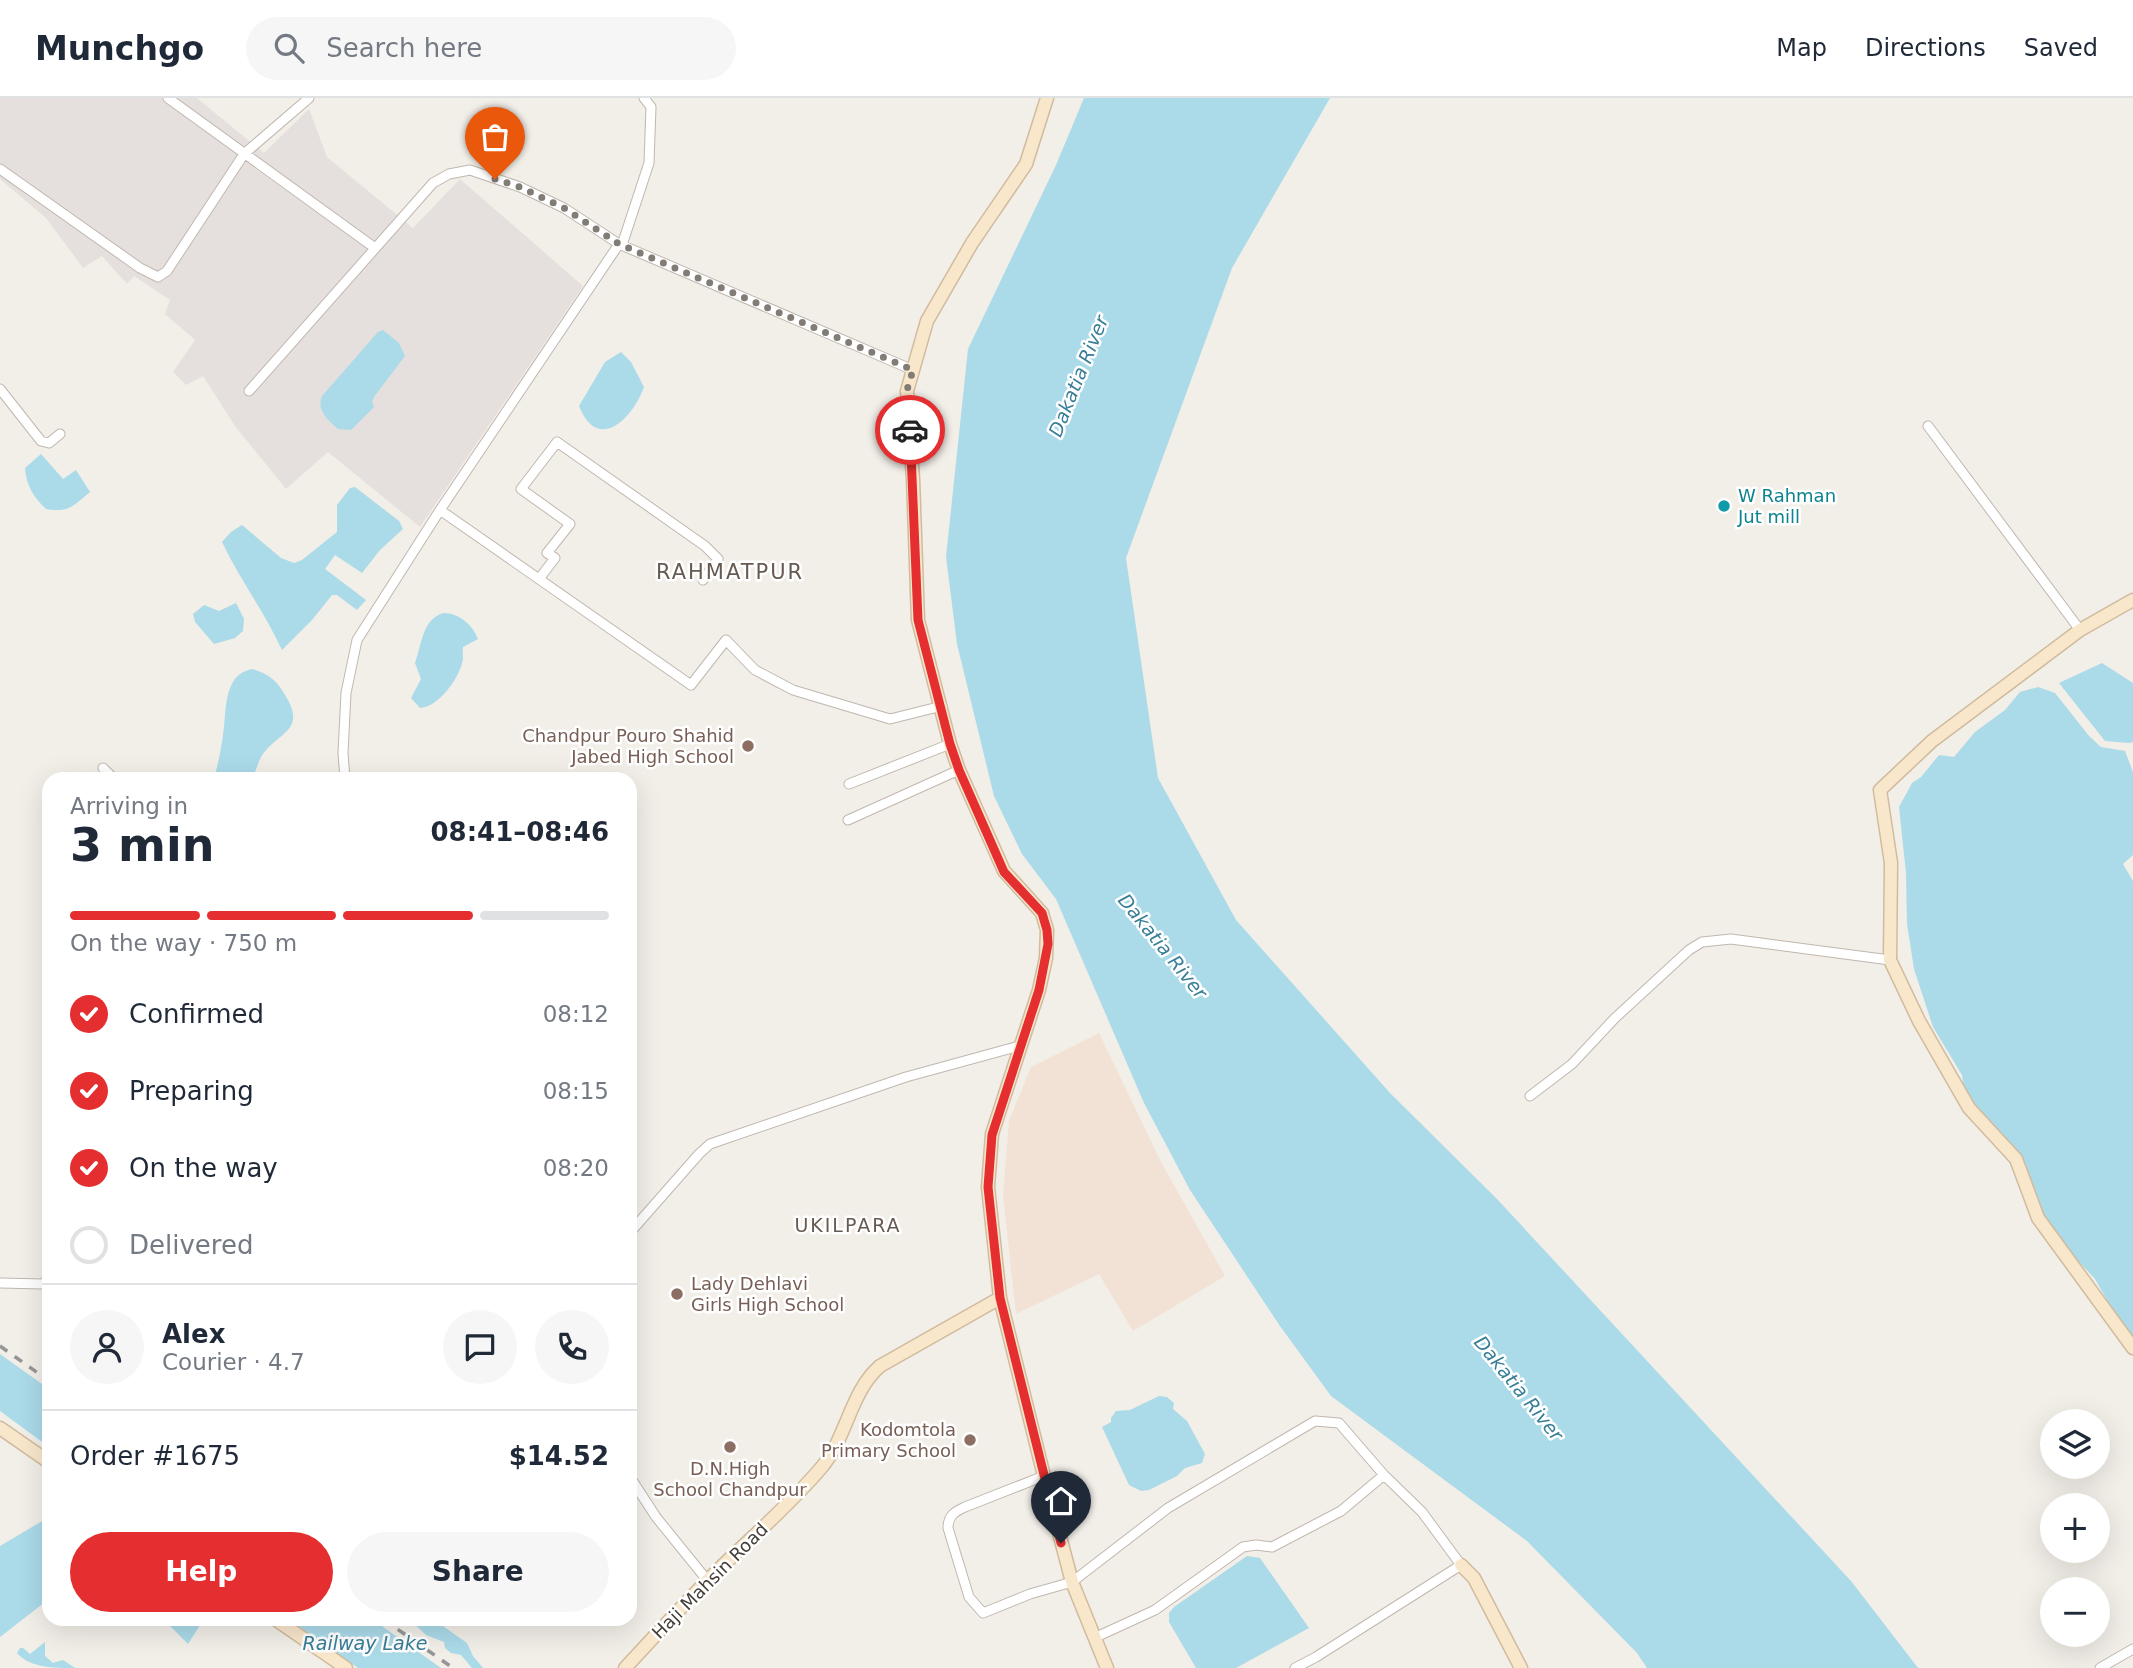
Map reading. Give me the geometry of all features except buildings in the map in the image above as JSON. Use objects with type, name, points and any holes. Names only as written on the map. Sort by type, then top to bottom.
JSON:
[{"type":"main road","points":[[1047,98],[1026,164],[972,243],[927,321],[907,390],[914,479],[918,620],[950,744],[1004,872],[1042,913],[1047,930],[1047,951],[1039,990],[992,1135],[988,1187],[1000,1298],[1044,1476],[1072,1582],[1107,1668]]},
{"type":"main road","points":[[2132,603],[2080,630],[1932,741],[1880,790],[1891,863],[1890,960],[1919,1021],[1969,1108],[2016,1158],[2038,1218],[2133,1348]]},
{"type":"main road","name":"Haji Mahsin Road","points":[[625,1668],[707,1580],[824,1465],[840,1440],[864,1383],[871,1374],[880,1366],[1000,1298]]},
{"type":"main road","points":[[0,1428],[42,1457]]},
{"type":"main road","points":[[1461,1565],[1474,1578],[1521,1668]]},
{"type":"main road","points":[[285,1626],[346,1668]]},
{"type":"street","points":[[168,98],[375,248]]},
{"type":"street","points":[[0,169],[140,268],[158,277],[167,271],[244,154],[309,98]]},
{"type":"street","points":[[345,772],[346,693],[357,640],[440,510],[621,245],[649,163],[651,107],[643,98]]},
{"type":"street","points":[[249,391],[433,183],[461,170],[470,170],[531,192],[564,208],[621,245],[913,370]]},
{"type":"street","points":[[0,389],[41,441],[49,443],[60,434]]},
{"type":"street","points":[[1928,426],[2080,630]]},
{"type":"street","points":[[539,579],[555,558],[547,553],[569,524],[521,489],[557,443],[705,546],[718,559],[703,580]]},
{"type":"street","points":[[440,510],[691,685],[726,639],[755,670],[793,690],[890,719],[942,706]]},
{"type":"street","points":[[849,784],[950,744]]},
{"type":"street","points":[[103,768],[107,772]]},
{"type":"street","points":[[848,820],[959,770]]},
{"type":"street","points":[[1531,1096],[1572,1064],[1615,1018],[1689,950],[1702,942],[1731,939],[1890,960]]},
{"type":"street","points":[[637,1223],[710,1144],[906,1077],[1019,1046]]},
{"type":"street","points":[[0,1283],[42,1284]]},
{"type":"street","points":[[1044,1476],[954,1512],[948,1520],[948,1528],[969,1597],[983,1614],[1030,1594],[1072,1582],[1168,1508],[1315,1421],[1339,1423],[1384,1475],[1422,1512],[1461,1565],[1295,1668]]},
{"type":"street","points":[[1094,1638],[1155,1610],[1244,1547],[1272,1547],[1341,1511],[1384,1475]]},
{"type":"street","points":[[637,1487],[669,1535],[707,1580]]},
{"type":"street","points":[[2099,1668],[2133,1649]]},
{"type":"shaded area","points":[[0,98],[197,98],[264,153],[309,109],[327,157],[413,228],[460,179],[583,286],[420,527],[328,452],[286,489],[235,426],[203,376],[186,385],[173,372],[195,340],[165,314],[170,300],[134,276],[127,284],[102,256],[83,268],[46,218],[0,179]]},
{"type":"shaded area","points":[[1099,1033],[1161,1162],[1225,1276],[1133,1331],[1099,1274],[1016,1314],[1003,1195],[1009,1121],[1031,1067]]},
{"type":"water","name":"Dakatia River","points":[[1084,98],[1330,98],[1232,268],[1126,558],[1158,778],[1236,920],[1390,1093],[1497,1199],[1851,1581],[1918,1668],[1647,1668],[1637,1653],[1527,1541],[1331,1396],[1280,1326],[1190,1190],[1144,1103],[1056,899],[1022,854],[994,796],[957,644],[946,557],[968,349],[1056,165]]},
{"type":"water","points":[[383,330],[399,343],[405,356],[374,397],[374,407],[351,430],[338,429],[322,410],[322,396],[378,332]]},
{"type":"water","points":[[621,352],[631,362],[644,387],[639,399],[624,419],[605,429],[596,428],[587,420],[579,406],[605,362]]},
{"type":"water","points":[[41,454],[63,479],[76,470],[90,492],[66,509],[46,509],[31,491],[25,468]]},
{"type":"water","points":[[355,487],[399,521],[403,529],[380,550],[362,573],[335,555],[325,569],[366,600],[357,610],[337,595],[332,595],[282,650],[222,542],[242,525],[281,558],[294,563],[302,560],[337,532],[337,505],[350,488]]},
{"type":"water","points":[[236,603],[244,619],[243,631],[235,638],[214,644],[195,622],[193,614],[204,605],[219,611]]},
{"type":"water","points":[[443,613],[464,620],[478,639],[463,647],[460,670],[446,692],[434,703],[420,708],[411,698],[421,679],[415,663],[427,627],[436,616]]},
{"type":"water","points":[[2102,663],[2133,683],[2133,742],[2105,741],[2059,683]]},
{"type":"water","points":[[252,669],[268,675],[275,682],[291,707],[292,724],[261,757],[255,772],[216,772],[228,696],[235,679]]},
{"type":"water","points":[[2038,687],[2055,693],[2101,747],[2125,751],[2133,772],[2133,855],[2123,864],[2133,881],[2133,1337],[2118,1319],[2095,1279],[2038,1218],[2015,1154],[1967,1109],[1962,1075],[1933,1027],[1914,969],[1907,924],[1906,873],[1899,807],[1912,783],[1921,777],[1939,755],[1954,757],[1975,732],[2005,710],[2020,692]]},
{"type":"water","points":[[0,1354],[42,1384],[42,1442],[0,1411]]},
{"type":"water","points":[[1159,1396],[1167,1397],[1174,1403],[1173,1409],[1187,1421],[1205,1454],[1202,1463],[1185,1468],[1177,1476],[1149,1490],[1141,1491],[1129,1485],[1102,1427],[1111,1422],[1116,1411],[1130,1410]]},
{"type":"water","points":[[42,1521],[42,1604],[0,1637],[0,1546]]},
{"type":"water","points":[[1247,1556],[1260,1558],[1309,1628],[1236,1668],[1196,1668],[1169,1622],[1169,1613]]},
{"type":"water","points":[[170,1626],[200,1626],[188,1644]]},
{"type":"water","name":"Railway Lake","points":[[299,1626],[382,1626],[441,1668],[358,1668]]},
{"type":"water","points":[[416,1626],[443,1626],[467,1643],[483,1668],[472,1668],[461,1655],[451,1653],[445,1648],[444,1642],[426,1635]]},
{"type":"water","points":[[45,1642],[45,1656],[53,1663],[63,1660],[75,1668],[36,1664],[17,1653],[23,1648],[30,1654]]},
{"type":"railway","points":[[0,1346],[42,1376]]},
{"type":"railway","points":[[393,1626],[453,1668]]},
{"type":"way so far","points":[[495,179],[520,187],[564,208],[619,244],[913,370],[907,390],[910,430]]},
{"type":"place","name":"W Rahman Jut mill","points":[[1724,506]]},
{"type":"place","name":"Chandpur Pouro Shahid Jabed High School","points":[[748,746]]},
{"type":"place","name":"Lady Dehlavi Girls High School","points":[[677,1294]]},
{"type":"place","name":"Kodomtola Primary School","points":[[970,1440]]},
{"type":"place","name":"D.N.High School Chandpur","points":[[730,1447]]},
{"type":"district","name":"RAHMATPUR","points":[[730,572]]},
{"type":"district","name":"UKILPARA","points":[[848,1225]]},
{"type":"route","points":[[910,430],[918,620],[950,744],[1004,872],[1042,913],[1047,930],[1048,944],[1039,990],[992,1135],[988,1187],[1000,1298],[1061,1543]]}]
